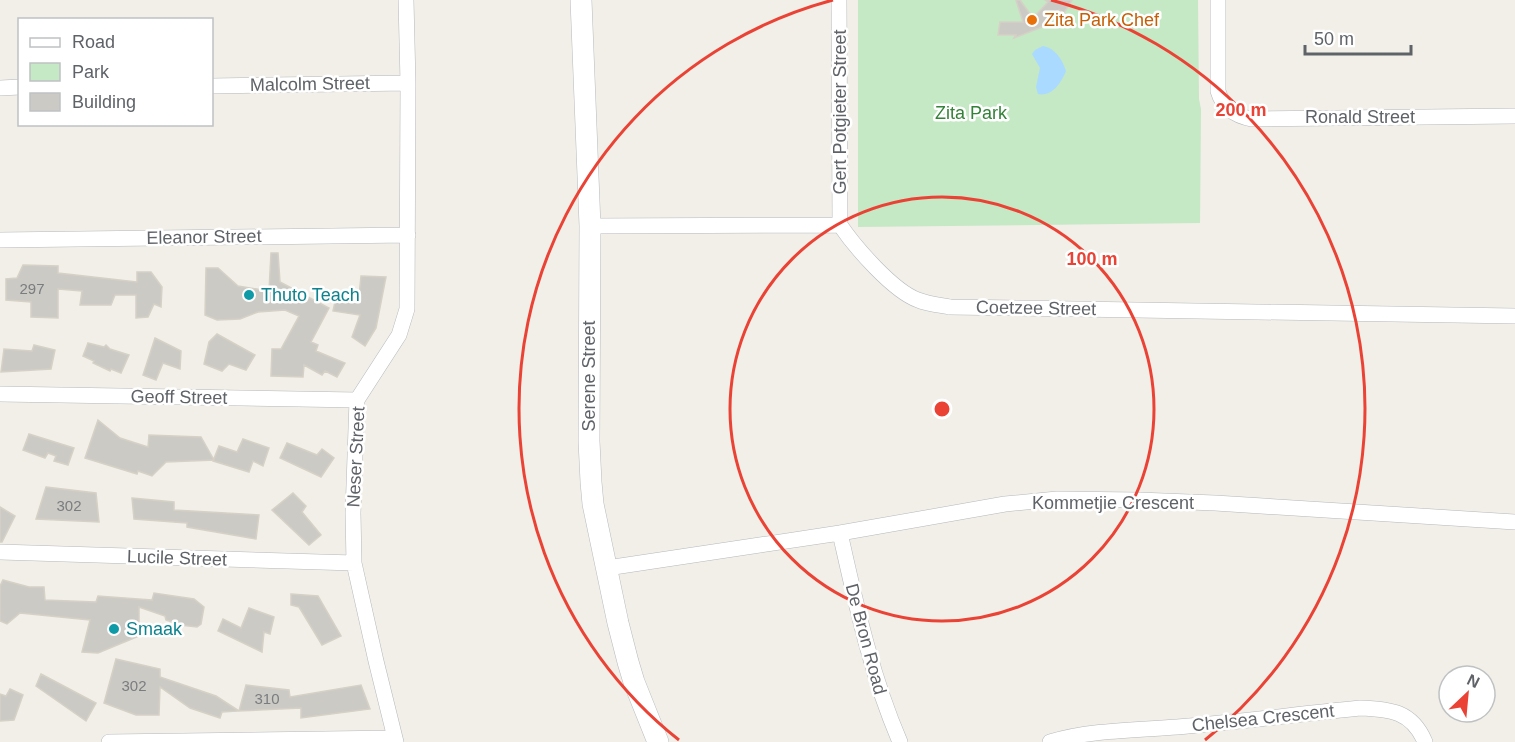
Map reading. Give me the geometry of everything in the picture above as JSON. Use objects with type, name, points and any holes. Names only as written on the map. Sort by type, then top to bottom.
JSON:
[{"type":"street","name":"Neser Street","points":[[396,740],[354,563],[353,513],[357,400],[399,335],[405,318],[408,298],[406,0]]},
{"type":"street","name":"Serene Street","points":[[581,0],[590,226],[590,462],[593,504],[628,662],[658,742]]},
{"type":"street","name":"Gert Potgieter Street","points":[[839,0],[840,225]]},
{"type":"street","name":"Ronald Street","points":[[1218,0],[1218,91],[1220,99],[1234,114],[1252,118],[1515,116]]},
{"type":"street","name":"Malcolm Street","points":[[213,86],[408,83]]},
{"type":"street","points":[[0,88],[18,87]]},
{"type":"street","points":[[590,226],[840,225]]},
{"type":"street","name":"Coetzee Street","points":[[840,225],[861,252],[906,294],[916,300],[950,307],[1515,316]]},
{"type":"street","name":"Eleanor Street","points":[[0,240],[408,235]]},
{"type":"street","name":"Geoff Street","points":[[0,394],[357,400]]},
{"type":"street","name":"Kommetjie Crescent","points":[[607,568],[840,533],[1005,504],[1057,499],[1215,503],[1515,522]]},
{"type":"street","name":"De Bron Road","points":[[840,533],[870,660],[900,742]]},
{"type":"street","name":"Lucile Street","points":[[0,552],[354,563]]},
{"type":"street","name":"Chelsea Crescent","points":[[1050,742],[1100,733],[1360,708],[1383,708],[1400,713],[1410,720],[1421,731],[1425,742]]},
{"type":"street","points":[[109,742],[396,740]]},
{"type":"green space","name":"Zita Park","points":[[858,0],[1198,0],[1201,109],[1200,223],[858,227]]},
{"type":"water","points":[[1043,46],[1058,55],[1066,71],[1052,91],[1038,94],[1036,87],[1040,68],[1032,54]]},
{"type":"building","points":[[1016,0],[1020,0],[1033,18],[1048,2],[1045,0],[1072,0],[1064,13],[1059,10],[1048,21],[1052,23],[1014,38],[1016,35],[998,35],[1000,22],[1023,22]]},
{"type":"building","points":[[271,253],[278,253],[280,282],[329,308],[311,342],[318,345],[316,351],[345,363],[337,377],[325,371],[322,375],[304,365],[303,377],[271,376],[272,349],[281,349],[299,316],[285,310],[258,312],[240,319],[217,320],[205,315],[206,268],[218,268],[238,286],[269,291]]},
{"type":"building","points":[[23,265],[58,266],[58,273],[137,282],[137,272],[151,272],[162,287],[161,307],[154,304],[148,317],[136,318],[136,295],[115,295],[111,305],[80,305],[82,291],[58,289],[58,318],[31,317],[31,302],[6,300],[6,279],[17,278]]},
{"type":"building","points":[[361,276],[386,277],[376,328],[365,346],[352,337],[360,315],[333,311],[337,293],[359,296]]},
{"type":"building","points":[[217,334],[255,355],[246,370],[229,364],[222,371],[204,364],[209,342]]},
{"type":"building","points":[[155,338],[181,351],[180,369],[163,363],[156,380],[143,375]]},
{"type":"building","points":[[88,343],[104,347],[106,345],[110,349],[129,355],[121,373],[111,369],[110,371],[83,356]]},
{"type":"building","points":[[34,345],[55,350],[51,369],[1,372],[4,349],[32,351]]},
{"type":"building","points":[[98,420],[120,438],[148,447],[149,435],[201,437],[214,460],[166,462],[152,476],[138,471],[137,474],[85,458]]},
{"type":"building","points":[[29,434],[74,448],[68,465],[54,461],[56,456],[48,453],[45,458],[23,450]]},
{"type":"building","points":[[243,439],[269,448],[263,466],[253,461],[249,472],[213,461],[219,446],[237,452]]},
{"type":"building","points":[[287,443],[317,455],[322,449],[334,458],[321,477],[280,458]]},
{"type":"building","points":[[46,487],[96,493],[99,522],[36,519]]},
{"type":"building","points":[[293,493],[306,506],[302,512],[321,535],[309,545],[272,510]]},
{"type":"building","points":[[132,498],[174,502],[174,510],[259,515],[256,539],[187,527],[187,523],[134,519]]},
{"type":"building","points":[[0,507],[15,516],[2,542],[0,542]]},
{"type":"building","points":[[3,580],[29,587],[44,587],[45,600],[96,602],[98,596],[152,600],[154,593],[194,599],[204,607],[201,624],[197,627],[180,625],[166,620],[165,616],[139,607],[139,636],[98,653],[82,652],[90,620],[20,613],[7,624],[0,621],[0,586]]},
{"type":"building","points":[[291,594],[318,596],[341,636],[322,645],[299,607],[291,605]]},
{"type":"building","points":[[249,608],[274,617],[270,634],[264,632],[262,652],[218,631],[223,619],[241,628]]},
{"type":"building","points":[[116,659],[160,669],[160,677],[216,696],[239,711],[222,712],[220,718],[190,708],[160,687],[159,715],[136,715],[104,703]]},
{"type":"building","points":[[41,674],[96,703],[86,721],[36,686]]},
{"type":"building","points":[[246,685],[289,690],[290,697],[361,685],[370,709],[301,718],[301,708],[239,711]]},
{"type":"building","points":[[10,689],[23,695],[14,720],[0,721],[0,694],[6,696]]},
{"type":"place","name":"Zita Park Chef","points":[[1032,20]]},
{"type":"place","name":"Thuto Teach","points":[[249,295]]},
{"type":"place","name":"Smaak","points":[[114,629]]}]
